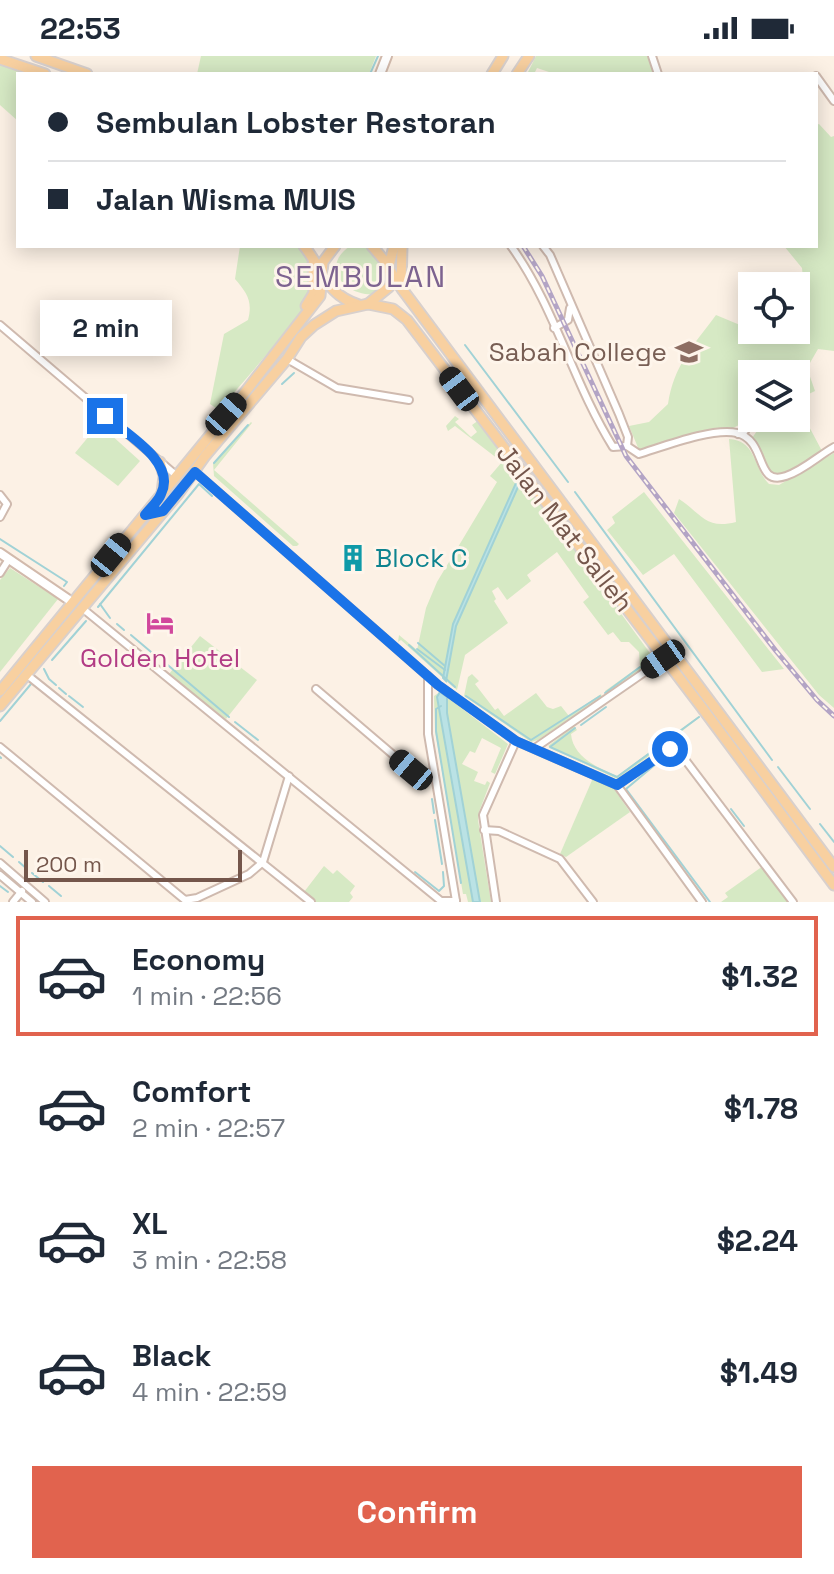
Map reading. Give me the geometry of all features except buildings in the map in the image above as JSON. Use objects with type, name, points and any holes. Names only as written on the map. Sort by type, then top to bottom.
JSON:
[{"type":"main road","points":[[36,56],[81,72]]},
{"type":"main road","points":[[2,58],[40,72]]},
{"type":"main road","points":[[287,359],[284,348],[314,293],[314,266],[306,248]]},
{"type":"main road","name":"Jalan Mat Salleh","points":[[306,248],[330,289],[345,300],[393,309],[407,320],[834,885]]},
{"type":"main road","points":[[0,691],[320,296],[325,257],[333,248]]},
{"type":"main road","name":"Jalan Mat Salleh","points":[[374,248],[834,867]]},
{"type":"main road","points":[[177,476],[187,473],[205,456],[314,325],[336,311],[364,304],[389,287],[394,248]]},
{"type":"main road","points":[[402,248],[402,289]]},
{"type":"main road","points":[[0,706],[178,494],[205,456]]},
{"type":"main road","points":[[160,462],[164,476],[161,496]]},
{"type":"main road","points":[[177,476],[178,494]]},
{"type":"main road","points":[[145,515],[163,511]]},
{"type":"main road","points":[[72,602],[89,598]]},
{"type":"main road","points":[[72,602],[75,618]]},
{"type":"street","points":[[818,79],[834,101]]},
{"type":"street","points":[[512,248],[534,280],[583,392],[615,448],[627,446],[639,454],[658,446],[725,432],[738,434],[756,446],[764,472],[775,479],[834,447]]},
{"type":"street","points":[[545,248],[628,437],[627,446]]},
{"type":"street","points":[[554,328],[568,320],[570,304]]},
{"type":"street","points":[[0,326],[177,476]]},
{"type":"street","points":[[287,359],[337,388],[409,400]]},
{"type":"street","points":[[738,434],[744,432]]},
{"type":"street","points":[[195,472],[428,676],[516,741],[617,785],[702,902]]},
{"type":"street","points":[[0,495],[7,504],[0,517]]},
{"type":"street","points":[[0,553],[72,602]]},
{"type":"street","points":[[0,573],[9,559]]},
{"type":"street","points":[[82,608],[441,901],[456,901],[428,734],[428,676]]},
{"type":"street","points":[[535,748],[665,658]]},
{"type":"street","points":[[26,674],[311,902]]},
{"type":"street","points":[[316,689],[411,770],[420,775],[434,772]]},
{"type":"street","points":[[496,902],[484,830],[485,809],[516,741]]},
{"type":"street","points":[[0,747],[185,900],[197,898],[249,874],[263,862],[289,776]]},
{"type":"street","points":[[617,785],[670,749],[677,749],[793,902]]},
{"type":"street","points":[[484,830],[499,831],[560,859],[593,902]]},
{"type":"street","points":[[0,863],[45,902]]},
{"type":"street","points":[[0,875],[30,901]]},
{"type":"street","points":[[582,886],[585,902]]},
{"type":"street","points":[[13,902],[20,892],[29,889]]},
{"type":"street","points":[[29,889],[30,901]]},
{"type":"green space","points":[[201,56],[376,56],[370,72],[197,72]]},
{"type":"green space","points":[[536,56],[647,56],[654,72],[549,72],[537,68],[535,72],[528,72]]},
{"type":"green space","points":[[0,63],[29,72],[16,72],[16,119],[0,105]]},
{"type":"green space","points":[[819,124],[831,137],[834,136],[834,351],[818,349],[810,363],[810,360],[738,360],[738,426],[639,450],[629,426],[649,422],[668,404],[680,367],[716,315],[738,324],[738,344],[810,344],[810,272],[802,272],[786,248],[818,248]]},
{"type":"green space","points":[[240,248],[304,248],[316,281],[301,312],[219,410],[210,404],[224,334],[248,320],[250,308],[248,298],[235,279]]},
{"type":"green space","points":[[348,248],[375,250],[382,259],[389,283],[378,294],[367,294],[347,286],[337,272],[341,255]]},
{"type":"green space","points":[[810,377],[815,391],[810,393]]},
{"type":"green space","points":[[455,416],[459,419],[455,422],[471,437],[477,432],[472,425],[479,420],[520,474],[453,624],[443,678],[401,640],[398,642],[399,635],[417,650],[426,608],[437,582],[497,482],[490,476],[502,462],[455,426],[448,431],[446,426]]},
{"type":"green space","points":[[251,422],[214,470],[299,544],[297,546],[293,546],[214,476],[213,463]]},
{"type":"green space","points":[[99,424],[140,461],[118,486],[75,453]]},
{"type":"green space","points":[[810,428],[822,451],[796,468],[775,476],[766,471],[763,456],[752,438],[756,432],[810,432]]},
{"type":"green space","points":[[729,439],[738,441],[750,450],[769,484],[779,485],[834,453],[834,708],[819,695],[674,513],[679,499],[710,522],[736,522]]},
{"type":"green space","points":[[522,478],[655,660],[606,694],[605,691],[640,666],[639,652],[629,642],[621,642],[613,632],[608,635],[583,602],[589,597],[557,552],[527,575],[531,581],[507,600],[498,587],[492,591],[494,601],[508,623],[465,655],[457,690],[446,681],[456,626]]},
{"type":"green space","points":[[644,492],[784,669],[762,672],[674,554],[643,575],[607,530],[615,523],[612,517]]},
{"type":"green space","points":[[10,568],[58,599],[0,672],[0,580]]},
{"type":"green space","points":[[200,636],[257,680],[226,719],[169,674]]},
{"type":"green space","points":[[472,674],[479,681],[475,684],[495,710],[498,708],[504,716],[536,693],[547,707],[553,709],[561,706],[569,716],[601,694],[602,697],[531,742],[464,696],[468,677]]},
{"type":"green space","points":[[440,692],[437,698],[473,902],[468,902],[466,894],[463,894],[435,731],[434,696]]},
{"type":"green space","points":[[447,697],[508,744],[495,774],[491,772],[501,748],[482,738],[475,753],[470,751],[462,764],[478,772],[474,781],[485,785],[487,781],[490,783],[478,820],[491,902],[480,902],[447,713]]},
{"type":"green space","points":[[699,716],[677,735],[680,739],[676,744],[666,744],[617,779],[548,746],[574,726],[577,730],[571,734],[581,755],[617,776]]},
{"type":"green space","points":[[593,778],[612,786],[630,812],[566,857],[560,854]]},
{"type":"green space","points":[[324,866],[333,874],[337,870],[355,886],[349,902],[316,902],[304,892]]},
{"type":"green space","points":[[763,866],[789,902],[721,902],[728,897],[725,893]]},
{"type":"water","points":[[520,474],[522,478],[456,626],[446,681],[443,678],[453,624]]},
{"type":"water","points":[[440,692],[447,697],[447,713],[480,902],[473,902],[437,697]]},
{"type":"waterway","points":[[371,72],[378,56]]},
{"type":"waterway","points":[[465,345],[568,482]]},
{"type":"waterway","points":[[282,384],[294,373]]},
{"type":"waterway","points":[[214,463],[248,425]]},
{"type":"waterway","points":[[503,453],[508,461]]},
{"type":"waterway","points":[[509,463],[512,470]]},
{"type":"waterway","points":[[98,607],[199,484],[212,496]]},
{"type":"waterway","points":[[575,492],[772,760]]},
{"type":"waterway","points":[[0,539],[67,582],[64,586]]},
{"type":"waterway","points":[[100,604],[110,618]]},
{"type":"waterway","points":[[52,660],[86,621]]},
{"type":"waterway","points":[[117,624],[124,630]]},
{"type":"waterway","points":[[131,635],[157,657]]},
{"type":"waterway","points":[[418,643],[445,666]]},
{"type":"waterway","points":[[409,645],[455,687]]},
{"type":"waterway","points":[[417,649],[445,670]]},
{"type":"waterway","points":[[163,661],[229,717]]},
{"type":"waterway","points":[[605,693],[640,667]]},
{"type":"waterway","points":[[44,669],[56,685]]},
{"type":"waterway","points":[[0,721],[31,684]]},
{"type":"waterway","points":[[59,688],[66,694]]},
{"type":"waterway","points":[[69,696],[83,707]]},
{"type":"waterway","points":[[466,696],[531,740],[600,696]]},
{"type":"waterway","points":[[441,706],[436,709],[436,731],[461,883]]},
{"type":"waterway","points":[[581,725],[606,707]]},
{"type":"waterway","points":[[575,728],[550,747],[617,777],[699,717]]},
{"type":"waterway","points":[[235,722],[258,740]]},
{"type":"waterway","points":[[669,753],[626,789],[710,902]]},
{"type":"waterway","points":[[778,767],[810,809]]},
{"type":"waterway","points":[[432,799],[434,813]]},
{"type":"waterway","points":[[731,809],[744,826]]},
{"type":"waterway","points":[[435,820],[442,864]]},
{"type":"waterway","points":[[820,824],[834,842]]},
{"type":"waterway","points":[[0,846],[13,857]]},
{"type":"waterway","points":[[19,862],[27,869]]},
{"type":"waterway","points":[[415,872],[439,891],[444,886],[443,872]]},
{"type":"waterway","points":[[32,873],[43,882]]},
{"type":"waterway","points":[[0,886],[8,892]]},
{"type":"waterway","points":[[49,886],[61,896]]},
{"type":"railway","points":[[524,248],[542,276],[626,456],[776,651],[834,716]]},
{"type":"place","name":"Sabah College","points":[[689,352]]},
{"type":"place","name":"Block C","points":[[353,558]]},
{"type":"place","name":"Golden Hotel","points":[[160,623]]},
{"type":"district","name":"SEMBULAN","points":[[361,277]]},
{"type":"route","points":[[105,416],[160,462],[164,476],[161,496],[145,515],[163,511],[195,472],[422,672],[516,741],[617,785],[670,749]]}]
